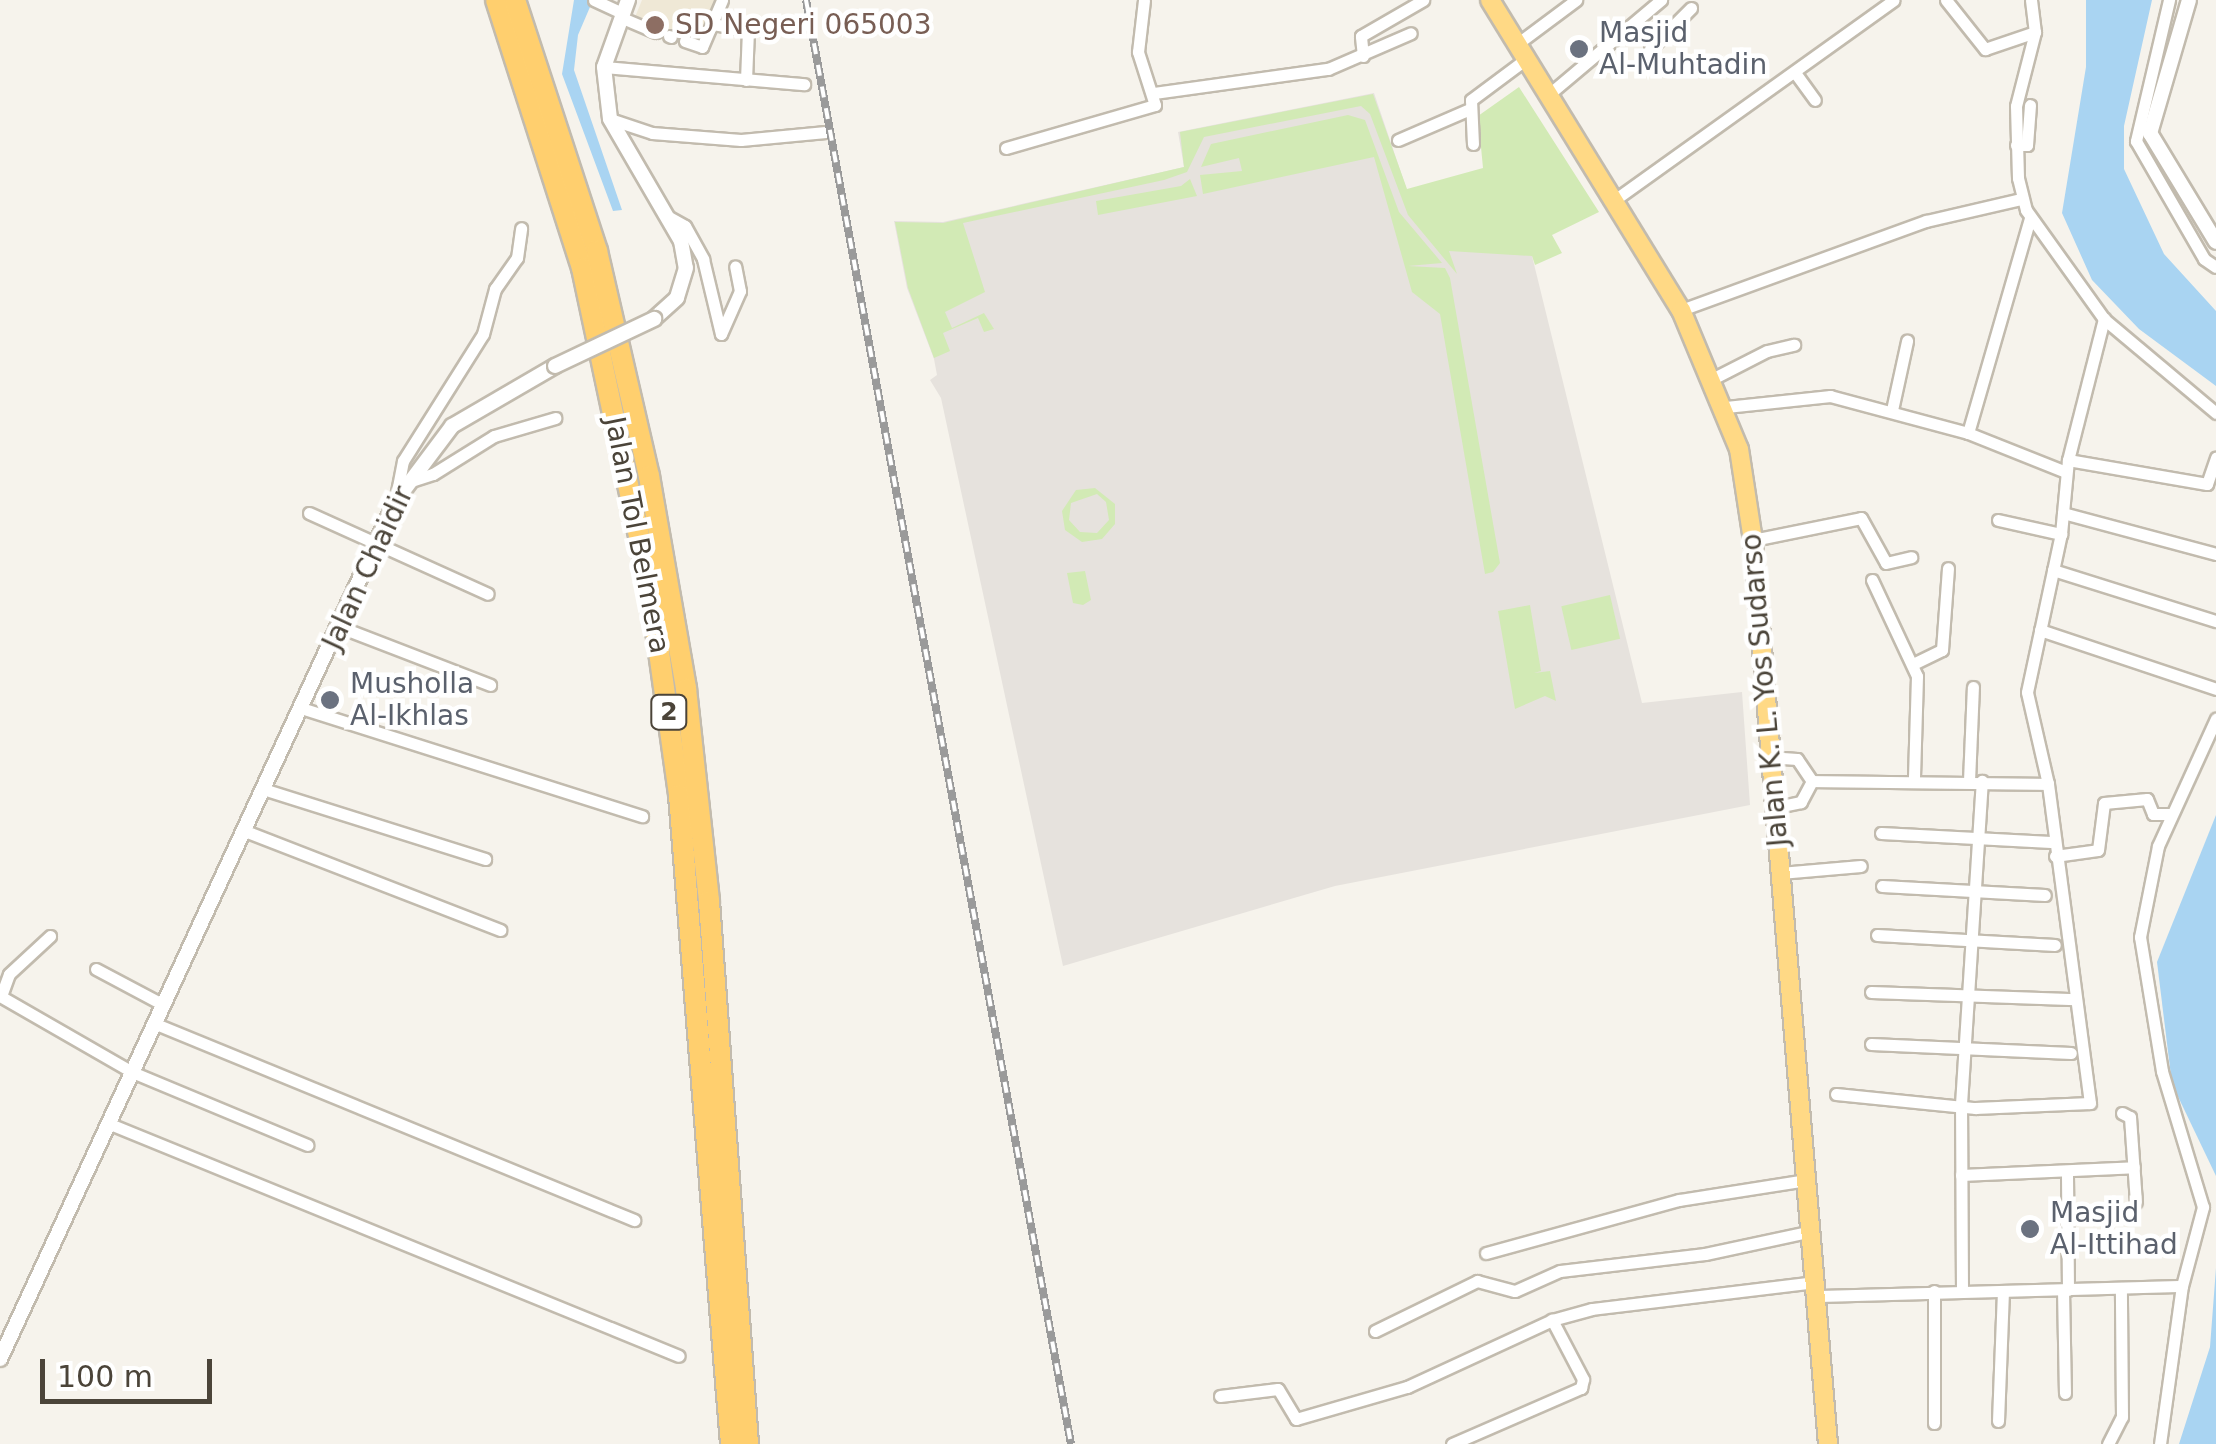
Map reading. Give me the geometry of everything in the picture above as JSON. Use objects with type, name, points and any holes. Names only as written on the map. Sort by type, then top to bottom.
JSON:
[{"type":"highway","name":"Jalan Tol Belmera","points":[[496,0],[582,268],[650,588],[680,795],[731,1444]]},
{"type":"highway","name":"Jalan Tol Belmera","points":[[515,0],[597,251],[649,476],[686,689],[709,900],[748,1444]]},
{"type":"highway","name":"Jalan K. L. Yos Sudarso","points":[[1490,0],[1681,310],[1726,407],[1753,540],[1772,808],[1828,1444]]},
{"type":"street","points":[[685,41],[702,47],[722,0]]},
{"type":"street","points":[[1006,148],[1152,106],[1154,93],[1138,52],[1144,0]]},
{"type":"street","points":[[1363,56],[1360,36],[1424,0]]},
{"type":"street","points":[[1473,144],[1470,110],[1484,85],[1576,0]]},
{"type":"street","points":[[1548,95],[1661,0]]},
{"type":"street","points":[[1613,201],[1796,74],[1894,0]]},
{"type":"street","points":[[1946,0],[1985,49],[2034,32]]},
{"type":"street","points":[[2032,0],[2034,32],[2016,106],[2021,199],[2030,218],[2104,320],[2216,412]]},
{"type":"street","points":[[2169,0],[2136,142],[2204,259],[2216,268]]},
{"type":"street","points":[[2189,0],[2150,133],[2216,242]]},
{"type":"street","points":[[597,1],[623,10],[665,35]]},
{"type":"street","points":[[1650,48],[1691,8]]},
{"type":"street","name":"Jalan Chaidir","points":[[0,1358],[340,627],[394,502],[452,426],[556,366],[654,319],[676,298],[686,268],[681,242],[610,119],[604,67],[623,10]]},
{"type":"street","points":[[1647,15],[1668,32]]},
{"type":"street","points":[[712,24],[748,30],[803,26]]},
{"type":"street","points":[[746,80],[748,30]]},
{"type":"street","points":[[1154,93],[1310,72],[1363,56],[1411,33]]},
{"type":"street","points":[[604,67],[804,84]]},
{"type":"street","points":[[1796,74],[1815,100]]},
{"type":"street","points":[[2016,145],[2027,145],[2030,105]]},
{"type":"street","points":[[1398,140],[1470,110]]},
{"type":"street","points":[[610,119],[652,132],[757,141],[826,132]]},
{"type":"street","points":[[1681,310],[1926,221],[2021,199]]},
{"type":"street","points":[[665,214],[685,226],[703,258],[721,334],[740,291],[734,266]]},
{"type":"street","points":[[1968,434],[2030,218]]},
{"type":"street","points":[[394,502],[403,461],[485,330],[495,289],[517,258],[521,228]]},
{"type":"street","points":[[1836,1094],[1961,1104],[2088,1105],[2051,842],[2048,784],[2027,692],[2061,534],[2067,466],[2104,320]]},
{"type":"street","points":[[1892,410],[1907,340]]},
{"type":"street","points":[[1714,378],[1767,350],[1794,345]]},
{"type":"street","points":[[1726,407],[1814,396],[1892,410],[2067,466],[2207,484],[2216,458]]},
{"type":"street","points":[[408,482],[434,474],[494,436],[554,418]]},
{"type":"street","points":[[2063,513],[2216,554]]},
{"type":"street","points":[[310,514],[488,594]]},
{"type":"street","points":[[1753,540],[1861,518],[1886,563],[1911,557]]},
{"type":"street","points":[[1998,520],[2061,534]]},
{"type":"street","points":[[1913,664],[1942,650],[1948,568]]},
{"type":"street","points":[[2053,570],[2216,621]]},
{"type":"street","points":[[1872,580],[1913,664],[1914,778]]},
{"type":"street","points":[[340,627],[490,685]]},
{"type":"street","points":[[2040,630],[2216,688]]},
{"type":"street","points":[[1962,1291],[1961,1104],[1970,892],[1978,836],[1973,687]]},
{"type":"street","points":[[302,708],[642,816]]},
{"type":"street","points":[[2160,1444],[2182,1286],[2203,1208],[2201,1190],[2162,1071],[2140,937],[2143,895],[2170,814],[2216,719]]},
{"type":"street","points":[[1768,756],[1796,758],[1812,781]]},
{"type":"street","points":[[1812,781],[1914,778],[2048,784]]},
{"type":"street","points":[[1772,808],[1801,802],[1812,781]]},
{"type":"street","points":[[263,789],[484,858]]},
{"type":"street","points":[[2055,856],[2098,850],[2104,803],[2147,799],[2153,814],[2170,814]]},
{"type":"street","points":[[245,830],[500,930]]},
{"type":"street","points":[[1881,833],[2051,842]]},
{"type":"street","points":[[1780,874],[1860,866]]},
{"type":"street","points":[[1882,886],[2045,895]]},
{"type":"street","points":[[50,936],[9,974],[1,996],[132,1072],[307,1146]]},
{"type":"street","points":[[1877,936],[2055,945]]},
{"type":"street","points":[[96,969],[164,1006]]},
{"type":"street","points":[[1871,992],[2076,999]]},
{"type":"street","points":[[156,1024],[634,1220]]},
{"type":"street","points":[[1871,1044],[2071,1053]]},
{"type":"street","points":[[2122,1113],[2130,1117],[2136,1202]]},
{"type":"street","points":[[110,1124],[679,1356]]},
{"type":"street","points":[[1961,1174],[2068,1174],[2134,1168]]},
{"type":"street","points":[[2064,1393],[2068,1174]]},
{"type":"street","points":[[1486,1253],[1679,1200],[1807,1180]]},
{"type":"street","points":[[1375,1331],[1477,1281],[1516,1292],[1560,1271],[1705,1254],[1812,1231]]},
{"type":"street","points":[[1220,1396],[1282,1390],[1296,1420],[1407,1387],[1552,1320],[1592,1309],[1816,1289],[1934,1292],[2182,1286]]},
{"type":"street","points":[[1998,1421],[2002,1290]]},
{"type":"street","points":[[2108,1444],[2122,1417],[2121,1290]]},
{"type":"street","points":[[1934,1292],[1934,1423]]},
{"type":"street","points":[[1452,1444],[1581,1388],[1583,1379],[1552,1320]]},
{"type":"shaded area","points":[[642,0],[718,0],[700,45],[633,22]]},
{"type":"shaded area","points":[[1374,93],[1413,208],[1532,256],[1642,703],[1742,692],[1750,805],[1335,886],[1063,966],[941,398],[930,380],[937,375],[934,359],[907,288],[894,221],[943,222],[1184,167],[1178,132]]},
{"type":"green space","points":[[1519,87],[1599,212],[1552,235],[1562,253],[1535,265],[1532,256],[1449,251],[1457,274],[1408,215],[1370,114],[1361,106],[1204,137],[1187,172],[1164,180],[963,223],[985,292],[945,312],[952,328],[984,313],[994,329],[984,332],[978,318],[943,333],[950,351],[934,358],[908,288],[895,222],[943,223],[1184,167],[1180,132],[1373,94],[1407,189],[1483,168],[1478,116]]},
{"type":"green space","points":[[1348,115],[1365,120],[1399,212],[1442,263],[1408,266],[1445,268],[1450,278],[1500,563],[1493,572],[1485,574],[1440,314],[1412,292],[1374,157],[1203,194],[1200,175],[1242,171],[1239,158],[1201,167],[1211,144]]},
{"type":"green space","points":[[1190,179],[1197,196],[1098,215],[1096,201],[1181,186]]},
{"type":"green space","points":[[1095,488],[1115,504],[1115,524],[1102,539],[1082,542],[1065,530],[1062,511],[1076,490]],"holes":[[[1097,494],[1106,502],[1109,520],[1097,533],[1080,532],[1069,520],[1071,503]]]},
{"type":"green space","points":[[1085,571],[1091,600],[1083,605],[1073,603],[1067,573]]},
{"type":"green space","points":[[1610,595],[1620,639],[1571,650],[1561,606]]},
{"type":"green space","points":[[1530,605],[1541,671],[1534,673],[1550,671],[1556,701],[1545,696],[1515,709],[1498,611]]},
{"type":"water","points":[[574,0],[593,0],[578,35],[574,70],[622,210],[613,211],[562,74]]},
{"type":"water","points":[[2086,0],[2152,0],[2124,126],[2124,169],[2164,254],[2216,311],[2216,386],[2139,329],[2092,280],[2062,213],[2086,67]]},
{"type":"water","points":[[2216,815],[2216,1176],[2172,1084],[2157,962]]},
{"type":"water","points":[[2216,1268],[2216,1444],[2179,1444],[2210,1347]]},
{"type":"railway","points":[[806,0],[1071,1444]]},
{"type":"place","name":"SD Negeri 065003","points":[[655,25]]},
{"type":"place","name":"Masjid Al-Muhtadin","points":[[1579,49]]},
{"type":"place","name":"Musholla Al-Ikhlas","points":[[330,700]]},
{"type":"place","name":"Masjid Al-Ittihad","points":[[2030,1229]]}]
